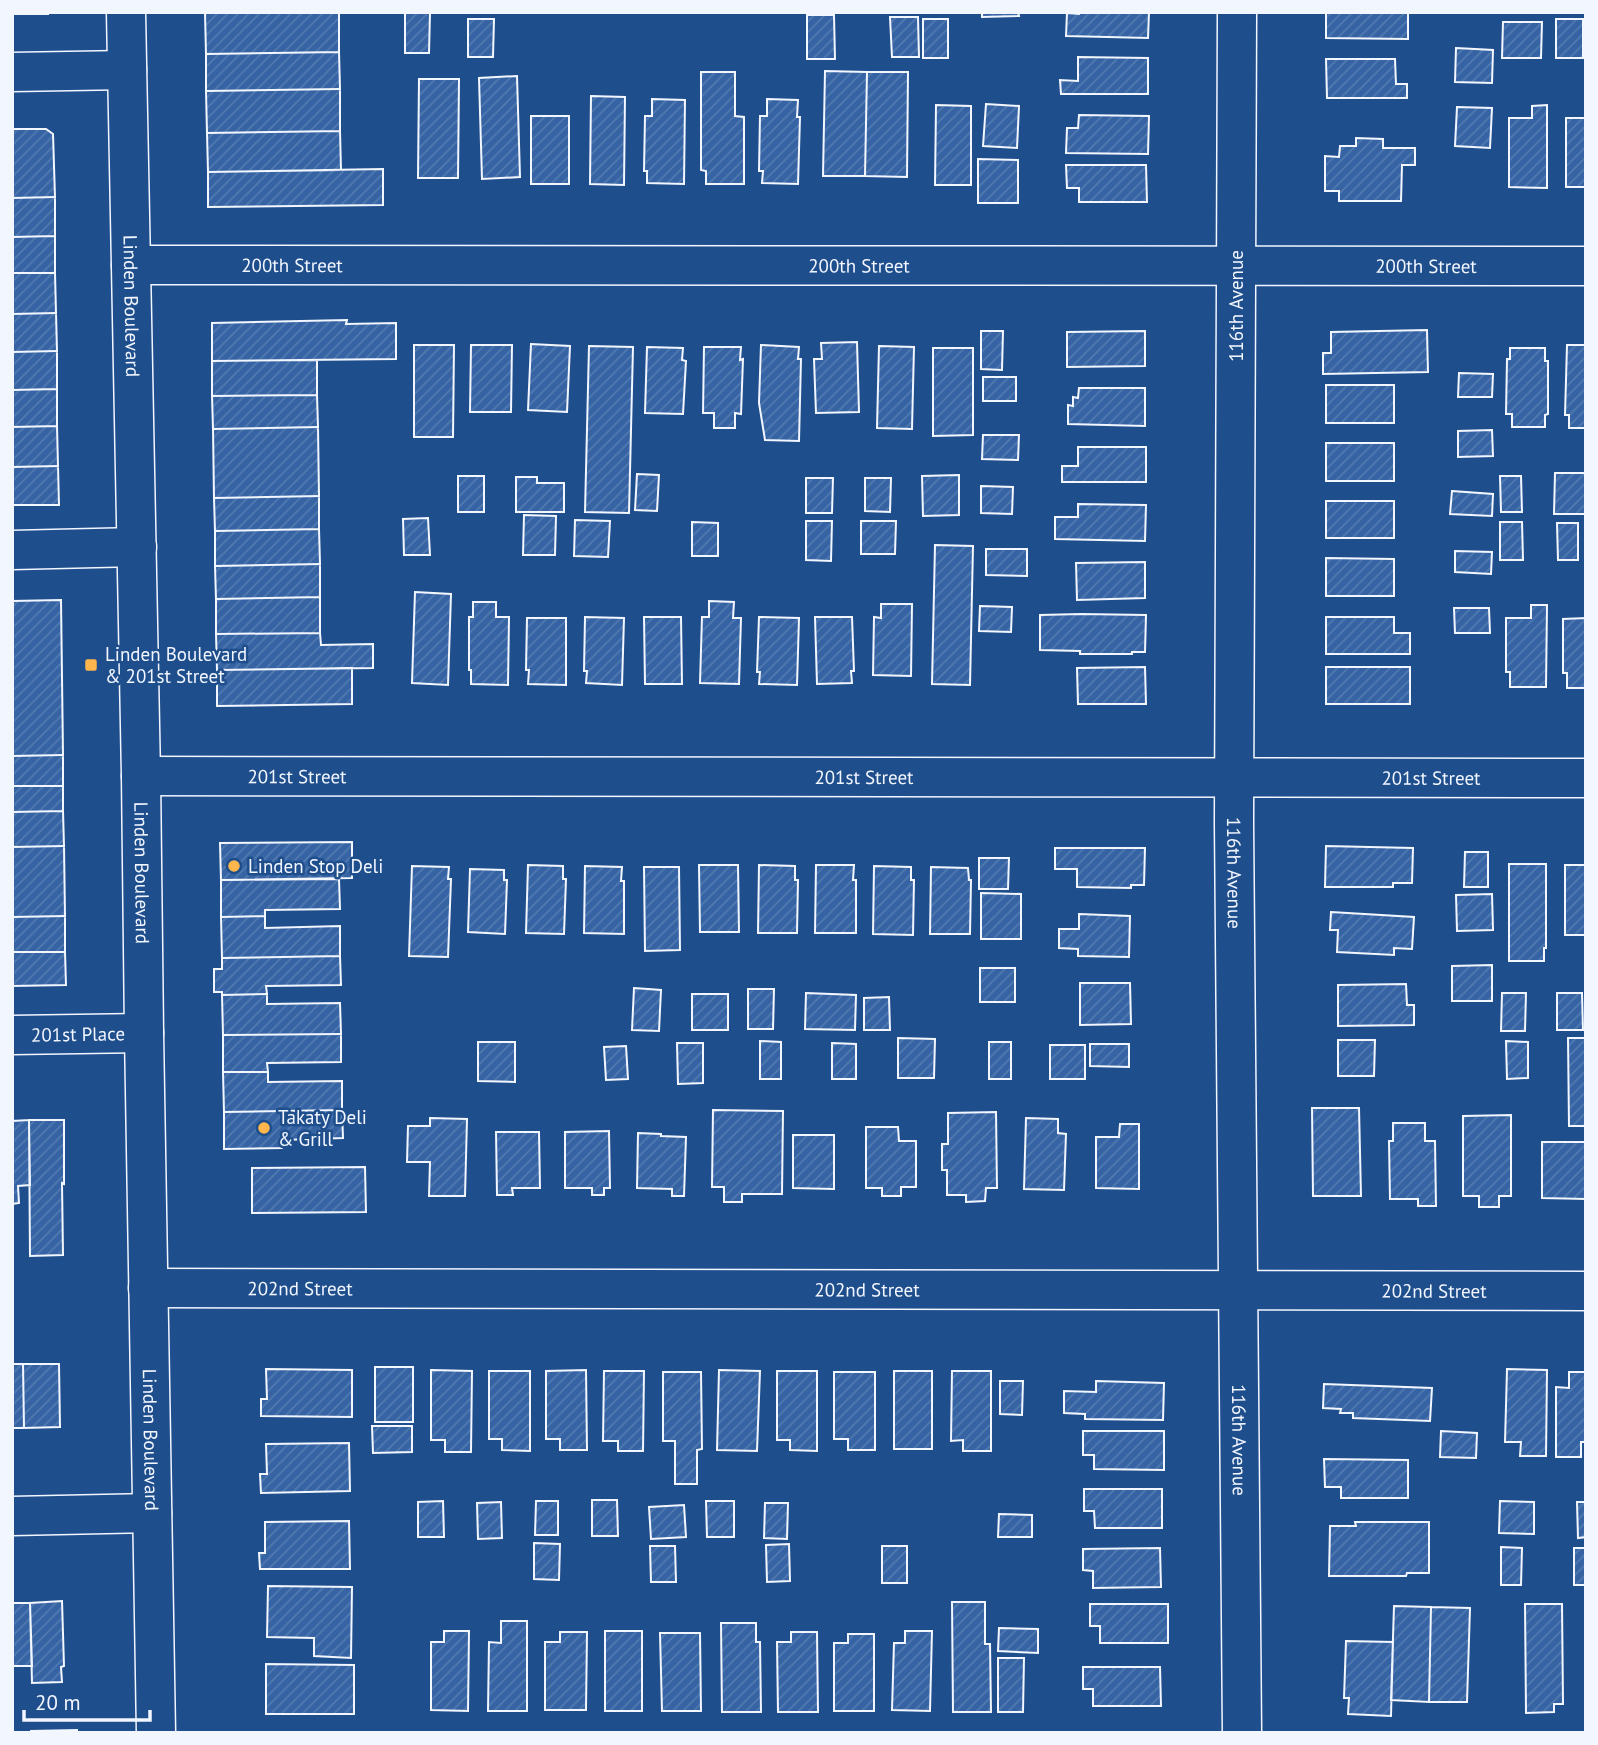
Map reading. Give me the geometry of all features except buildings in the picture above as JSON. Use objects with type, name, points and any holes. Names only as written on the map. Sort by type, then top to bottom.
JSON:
[{"type":"street","name":"Linden Boulevard","points":[[126,12],[156,1733]]},
{"type":"street","name":"116th Avenue","points":[[1237,12],[1234,777],[1242,1733]]},
{"type":"street","points":[[12,72],[127,70]]},
{"type":"street","name":"200th Street","points":[[131,265],[1586,266]]},
{"type":"street","points":[[12,550],[137,547]]},
{"type":"street","name":"201st Street","points":[[141,776],[1586,778]]},
{"type":"street","name":"201st Place","points":[[12,1035],[144,1033]]},
{"type":"street","name":"202nd Street","points":[[148,1288],[1586,1291]]},
{"type":"street","points":[[12,1516],[152,1513]]},
{"type":"place","name":"Linden Boulevard & 201st Street","points":[[91,665]]},
{"type":"place","name":"Linden Stop Deli","points":[[234,866]]},
{"type":"place","name":"Takaty Deli & Grill","points":[[264,1128]]}]
